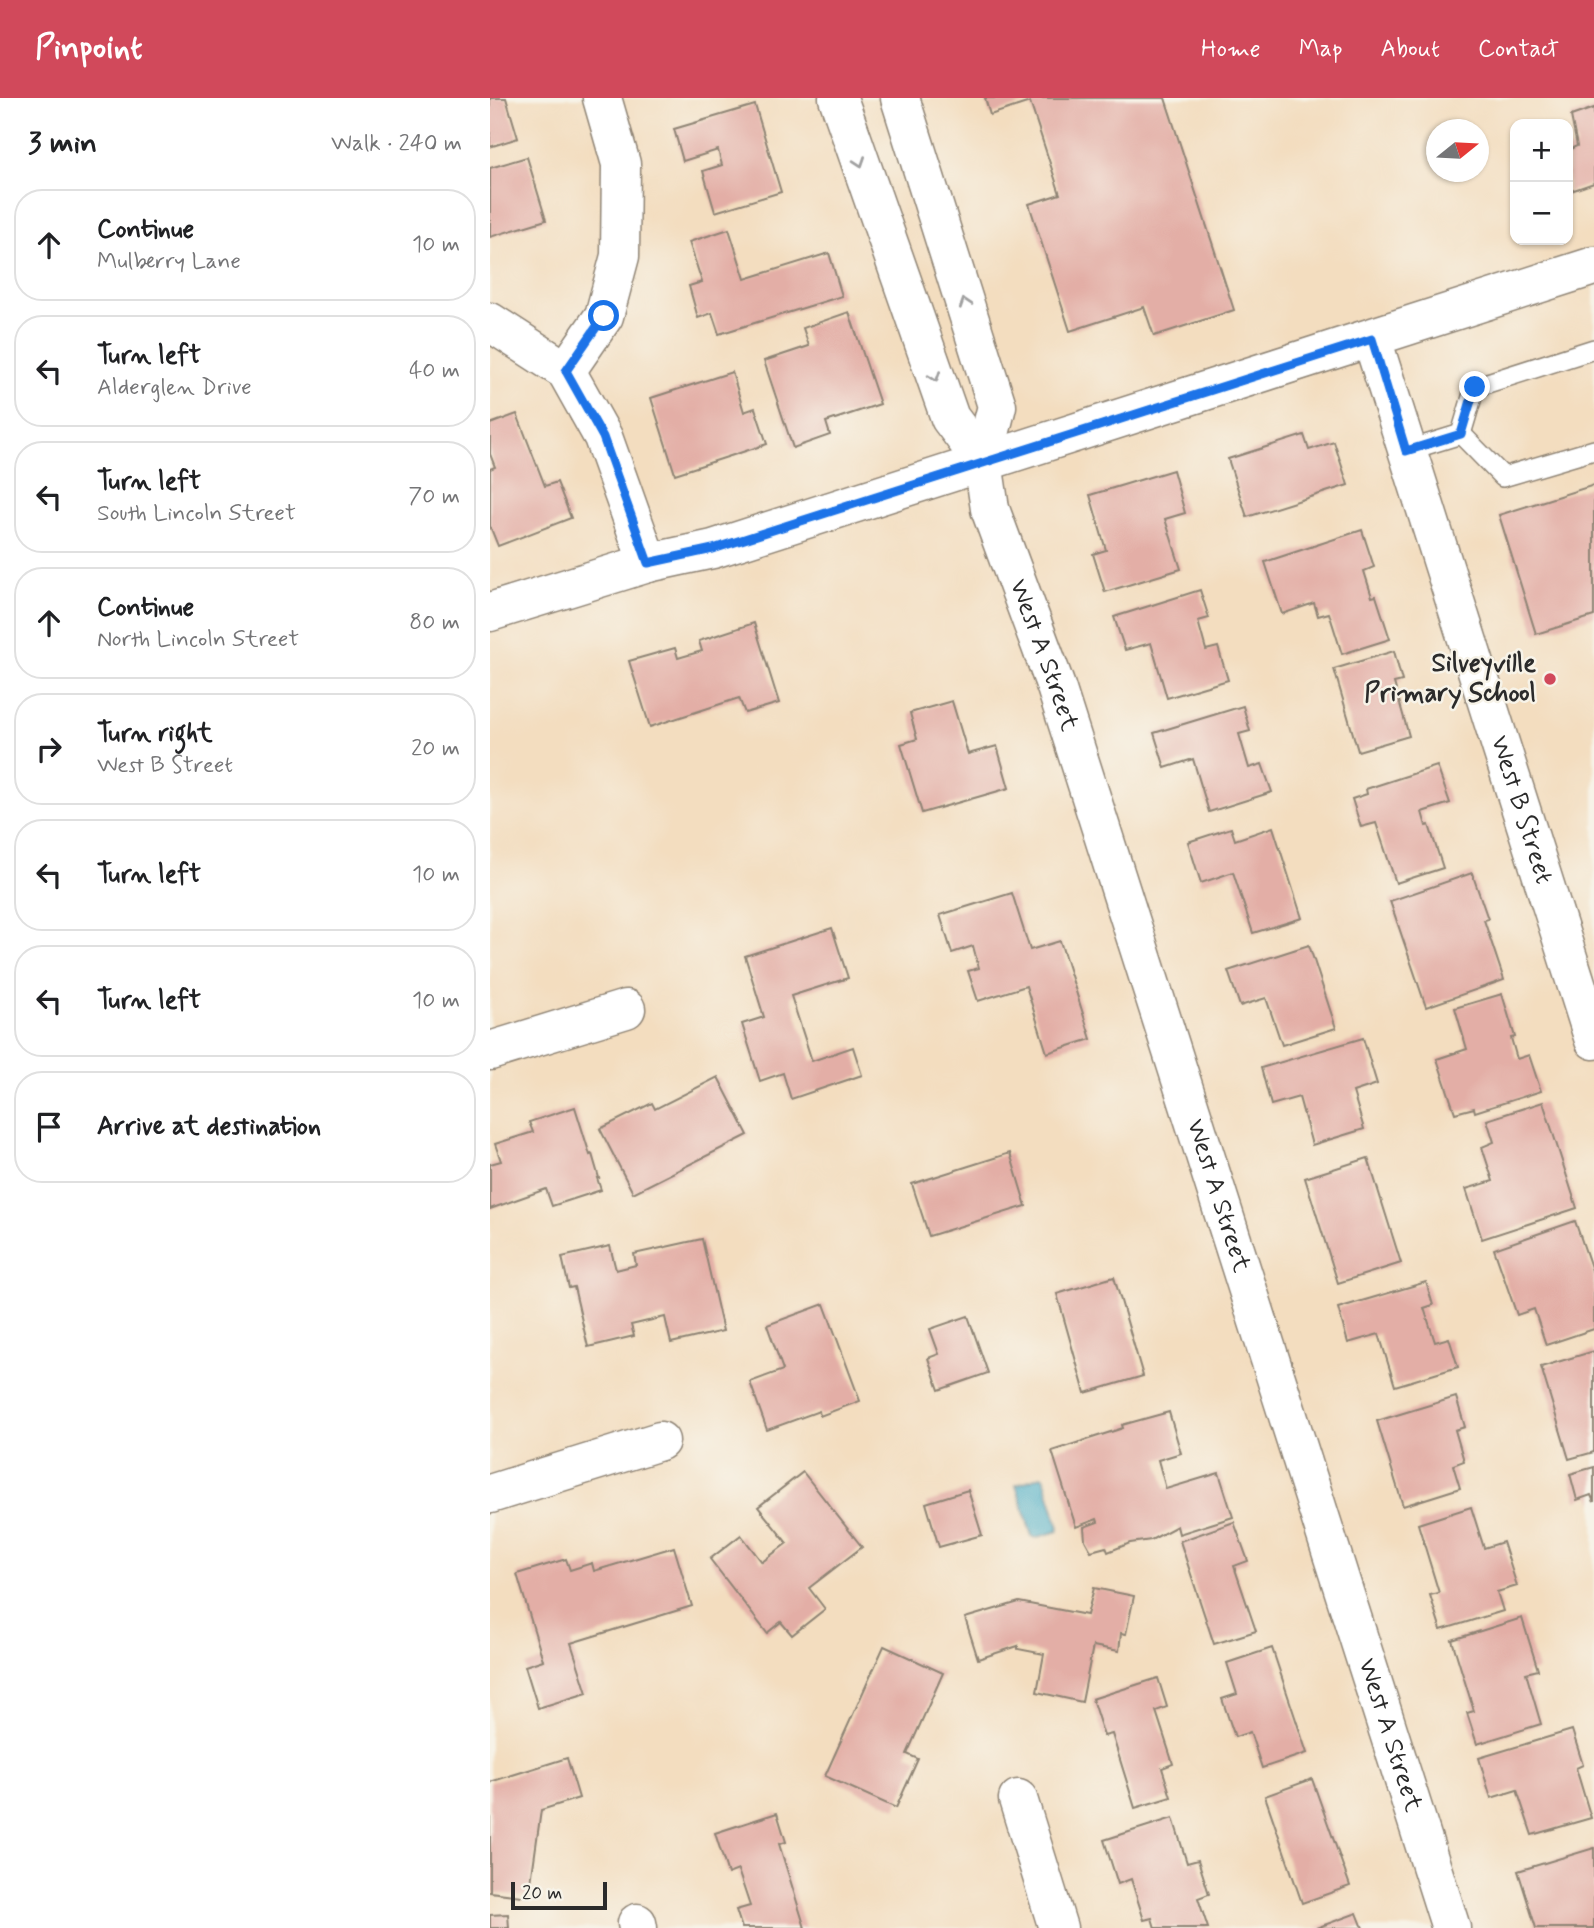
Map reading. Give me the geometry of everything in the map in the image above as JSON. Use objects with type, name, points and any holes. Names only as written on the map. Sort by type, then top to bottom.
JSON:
[{"type":"street","points":[[566,371],[604,316],[620,256],[621,163],[602,98]]},
{"type":"street","name":"West A Street","points":[[838,98],[950,418],[983,462]]},
{"type":"street","name":"West A Street","points":[[900,98],[998,406],[983,462],[990,509],[1056,687],[1451,1928]]},
{"type":"street","points":[[490,612],[648,563],[713,549],[1594,267]]},
{"type":"street","points":[[490,322],[566,371],[603,437],[648,563]]},
{"type":"street","name":"West B Street","points":[[1372,339],[1594,1040]]},
{"type":"street","points":[[490,1051],[626,1009]]},
{"type":"street","points":[[490,1494],[660,1441]]},
{"type":"street","points":[[1018,1799],[1058,1928]]},
{"type":"lane","points":[[1461,434],[1475,387],[1594,349]]},
{"type":"lane","points":[[1406,451],[1461,434]]},
{"type":"lane","points":[[1461,434],[1503,477],[1594,450]]},
{"type":"water","points":[[1044,1477],[1059,1528],[1058,1531],[1035,1538],[1032,1536],[1016,1485]]},
{"type":"building","points":[[490,98],[506,98],[518,138],[490,147]]},
{"type":"building","points":[[985,98],[1165,98],[1234,310],[1154,336],[1144,307],[1070,331],[1029,204],[1060,194],[1030,102],[990,115]]},
{"type":"building","points":[[755,105],[781,192],[715,212],[703,171],[722,165],[718,150],[683,161],[674,129]]},
{"type":"building","points":[[1594,108],[1594,183],[1573,190],[1573,148],[1577,146],[1571,116]]},
{"type":"building","points":[[527,157],[546,220],[490,237],[490,168]]},
{"type":"building","points":[[729,229],[745,279],[829,253],[842,296],[719,334],[712,313],[698,318],[689,286],[702,282],[689,242]]},
{"type":"building","points":[[849,312],[880,404],[826,422],[830,435],[793,448],[764,361],[809,346],[803,328]]},
{"type":"building","points":[[732,372],[744,412],[755,408],[767,444],[675,474],[651,398]]},
{"type":"building","points":[[517,414],[545,486],[557,482],[571,518],[498,546],[490,526],[490,469],[495,467],[490,454],[490,424]]},
{"type":"building","points":[[1304,435],[1309,450],[1334,442],[1348,485],[1247,517],[1228,459]]},
{"type":"building","points":[[1173,470],[1185,513],[1165,519],[1181,569],[1105,592],[1093,554],[1106,550],[1090,495]]},
{"type":"building","points":[[1594,485],[1594,616],[1536,634],[1499,515]]},
{"type":"building","points":[[1362,530],[1374,567],[1364,571],[1372,597],[1376,596],[1390,639],[1342,654],[1329,613],[1318,616],[1314,603],[1282,614],[1265,562]]},
{"type":"building","points":[[1200,590],[1209,618],[1198,621],[1206,650],[1218,647],[1228,680],[1167,698],[1151,643],[1125,650],[1114,617]]},
{"type":"building","points":[[754,623],[779,703],[745,713],[739,698],[650,727],[629,661],[675,648],[678,658],[702,651],[699,641]]},
{"type":"building","points":[[1394,651],[1402,681],[1394,683],[1409,736],[1358,751],[1334,669]]},
{"type":"building","points":[[952,701],[968,754],[997,746],[1009,788],[922,813],[901,744],[917,739],[910,713]]},
{"type":"building","points":[[1243,706],[1250,731],[1239,734],[1249,768],[1262,764],[1272,792],[1209,812],[1193,759],[1165,768],[1154,733]]},
{"type":"building","points":[[1437,766],[1450,803],[1422,812],[1443,868],[1396,883],[1376,823],[1361,827],[1352,799],[1367,794],[1366,789]]},
{"type":"building","points":[[1273,827],[1302,918],[1253,933],[1233,872],[1201,883],[1188,842],[1231,828],[1235,840]]},
{"type":"building","points":[[1472,873],[1488,919],[1484,920],[1504,980],[1426,1007],[1390,901]]},
{"type":"building","points":[[1012,893],[1030,950],[1060,941],[1091,1039],[1047,1053],[1026,986],[978,1001],[968,971],[979,968],[973,946],[952,953],[940,915]]},
{"type":"building","points":[[832,928],[848,978],[791,996],[812,1061],[853,1047],[862,1075],[791,1099],[783,1073],[760,1081],[742,1024],[764,1017],[745,956]]},
{"type":"building","points":[[1309,945],[1336,1028],[1282,1045],[1266,998],[1240,1006],[1228,971]]},
{"type":"building","points":[[1502,994],[1515,1037],[1511,1038],[1517,1059],[1529,1055],[1541,1091],[1475,1112],[1474,1108],[1455,1113],[1437,1059],[1467,1049],[1455,1008]]},
{"type":"building","points":[[1363,1038],[1377,1084],[1353,1092],[1364,1129],[1312,1145],[1299,1097],[1271,1105],[1261,1068]]},
{"type":"building","points":[[718,1077],[748,1135],[633,1193],[600,1129],[652,1103],[655,1109]]},
{"type":"building","points":[[1543,1102],[1577,1208],[1482,1239],[1466,1189],[1493,1181],[1482,1147],[1494,1142],[1487,1120]]},
{"type":"building","points":[[575,1107],[590,1155],[592,1154],[601,1190],[552,1206],[546,1189],[490,1209],[490,1164],[501,1161],[495,1144],[533,1132],[529,1122]]},
{"type":"building","points":[[1010,1153],[1026,1206],[929,1236],[912,1184]]},
{"type":"building","points":[[1368,1158],[1401,1263],[1338,1283],[1305,1178]]},
{"type":"building","points":[[1575,1221],[1594,1276],[1594,1329],[1546,1345],[1534,1309],[1517,1315],[1494,1249]]},
{"type":"building","points":[[702,1239],[723,1331],[671,1343],[665,1317],[631,1325],[634,1336],[588,1347],[574,1287],[569,1288],[562,1257],[610,1246],[616,1270],[636,1265],[634,1254]]},
{"type":"building","points":[[1114,1277],[1143,1376],[1085,1393],[1057,1294]]},
{"type":"building","points":[[1426,1282],[1433,1305],[1424,1308],[1435,1342],[1449,1338],[1458,1367],[1395,1386],[1379,1334],[1348,1343],[1338,1308]]},
{"type":"building","points":[[824,1304],[860,1401],[820,1416],[819,1411],[767,1430],[750,1382],[783,1370],[767,1325]]},
{"type":"building","points":[[968,1316],[988,1373],[939,1390],[928,1358],[939,1354],[930,1329]]},
{"type":"building","points":[[1594,1351],[1594,1452],[1569,1459],[1541,1367]]},
{"type":"building","points":[[1456,1397],[1465,1427],[1455,1430],[1464,1461],[1453,1465],[1460,1488],[1403,1506],[1377,1421]]},
{"type":"building","points":[[1169,1412],[1181,1453],[1158,1460],[1166,1489],[1219,1473],[1233,1517],[1179,1534],[1177,1526],[1151,1540],[1130,1543],[1108,1552],[1106,1547],[1091,1551],[1085,1540],[1084,1527],[1098,1522],[1097,1519],[1076,1527],[1052,1451],[1123,1428],[1122,1425]]},
{"type":"building","points":[[1594,1467],[1594,1502],[1591,1495],[1577,1500],[1570,1474]]},
{"type":"building","points":[[803,1472],[862,1547],[809,1588],[825,1609],[792,1635],[781,1622],[767,1633],[710,1559],[741,1535],[762,1562],[787,1543],[758,1507]]},
{"type":"building","points":[[968,1490],[982,1535],[939,1547],[926,1503]]},
{"type":"building","points":[[1471,1507],[1484,1548],[1503,1542],[1517,1586],[1497,1592],[1503,1611],[1441,1630],[1430,1595],[1439,1593],[1418,1524]]},
{"type":"building","points":[[1234,1522],[1248,1561],[1234,1566],[1256,1631],[1214,1644],[1180,1541]]},
{"type":"building","points":[[674,1547],[692,1606],[571,1643],[587,1693],[538,1708],[525,1666],[543,1660],[517,1574],[566,1559],[570,1570],[592,1563],[594,1571]]},
{"type":"building","points":[[1094,1588],[1134,1596],[1126,1634],[1121,1633],[1119,1651],[1093,1646],[1082,1702],[1037,1692],[1044,1654],[1018,1649],[1018,1646],[978,1659],[965,1618],[1019,1602],[1087,1615]]},
{"type":"building","points":[[1522,1618],[1538,1670],[1526,1673],[1541,1724],[1477,1744],[1467,1713],[1474,1711],[1452,1640]]},
{"type":"building","points":[[884,1646],[943,1673],[907,1754],[918,1759],[896,1808],[825,1776]]},
{"type":"building","points":[[1272,1648],[1307,1753],[1262,1768],[1250,1732],[1235,1737],[1222,1699],[1237,1694],[1227,1663]]},
{"type":"building","points":[[1158,1678],[1167,1707],[1156,1711],[1173,1764],[1162,1768],[1171,1797],[1135,1808],[1112,1734],[1104,1736],[1092,1699]]},
{"type":"building","points":[[1572,1730],[1583,1765],[1576,1768],[1591,1818],[1532,1835],[1517,1790],[1491,1798],[1479,1758]]},
{"type":"building","points":[[567,1758],[579,1798],[541,1810],[529,1897],[490,1892],[490,1782]]},
{"type":"building","points":[[1312,1779],[1350,1886],[1302,1903],[1265,1796]]},
{"type":"building","points":[[777,1813],[786,1842],[779,1844],[805,1928],[742,1928],[736,1910],[750,1906],[738,1870],[728,1874],[715,1833]]},
{"type":"building","points":[[1173,1818],[1187,1863],[1198,1860],[1209,1894],[1198,1898],[1208,1928],[1155,1928],[1152,1918],[1144,1920],[1131,1879],[1118,1884],[1104,1840]]},
{"type":"building","points":[[1594,1848],[1594,1928],[1536,1928],[1518,1871]]},
{"type":"building","points":[[1357,1913],[1363,1928],[1316,1928]]},
{"type":"building","points":[[508,1914],[509,1928],[490,1928],[490,1915]]},
{"type":"place","name":"Silveyville Primary School","points":[[1550,679]]},
{"type":"route","points":[[604,316],[566,371],[603,437],[648,563],[713,549],[1372,339],[1406,451],[1461,434],[1475,387]]}]
